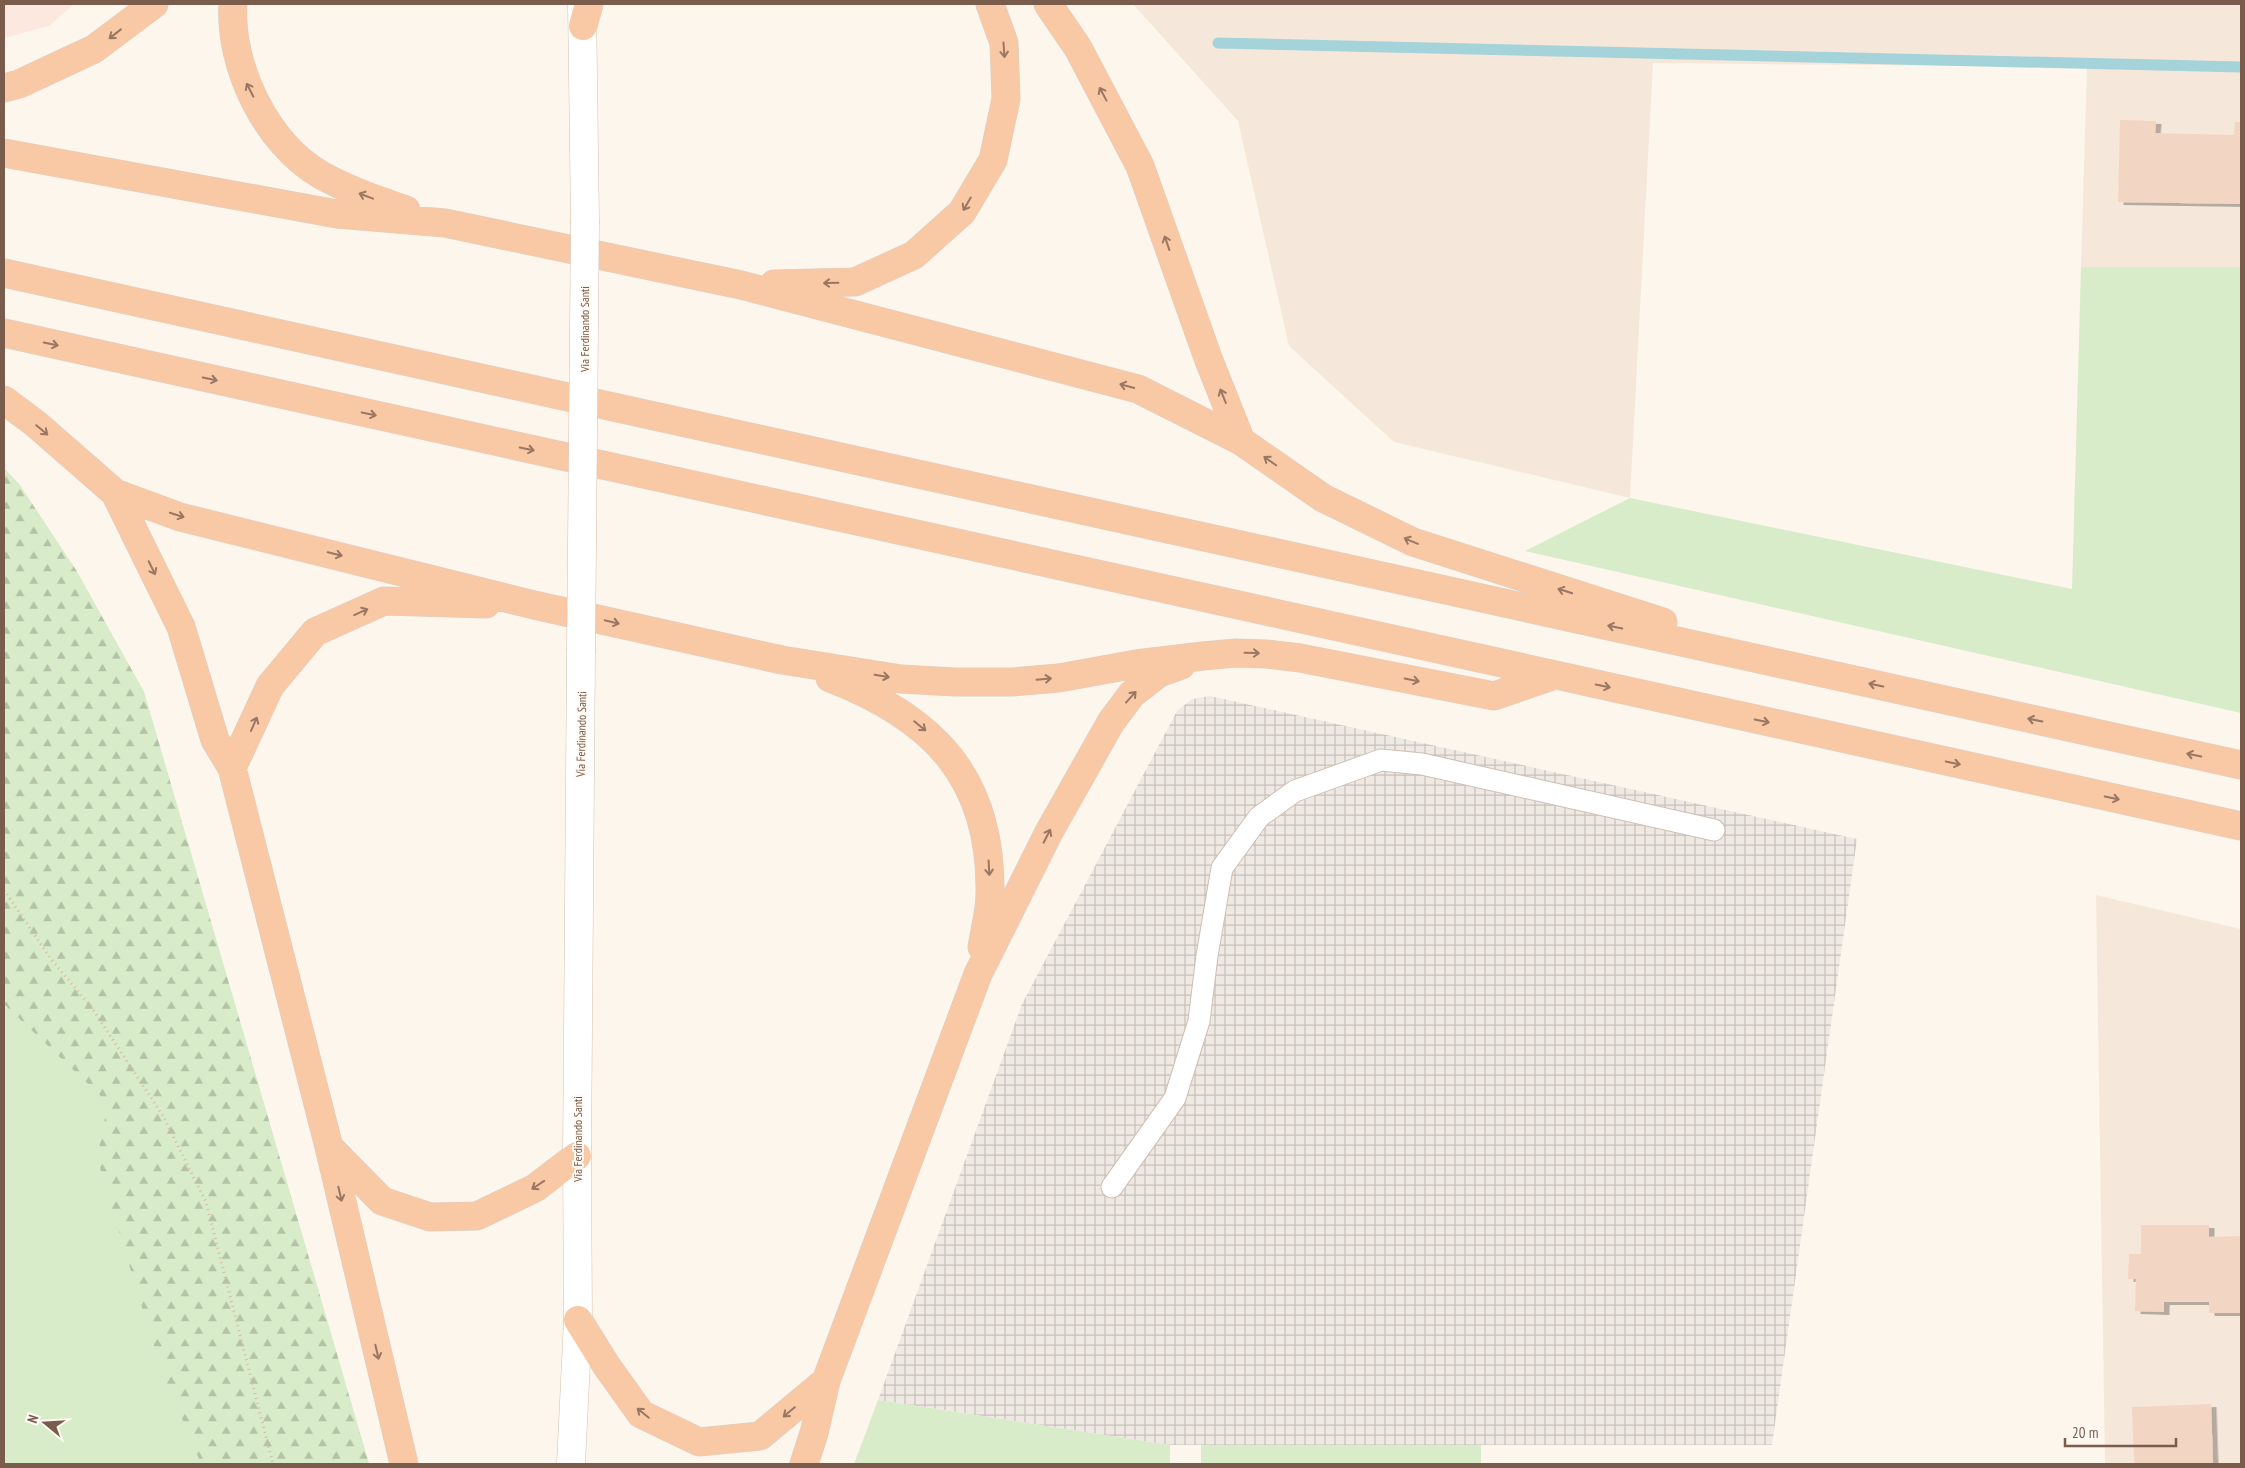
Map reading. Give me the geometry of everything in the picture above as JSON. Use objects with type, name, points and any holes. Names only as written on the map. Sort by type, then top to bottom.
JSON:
[{"type":"highway","points":[[4,88],[19,84],[94,50],[154,4]]},
{"type":"highway","points":[[233,4],[232,22],[244,79],[262,114],[291,152],[320,174],[363,195],[445,223],[741,285],[1138,389],[1241,441],[1323,498],[1412,542],[1829,674]]},
{"type":"highway","points":[[741,285],[855,282],[914,255],[962,212],[993,160],[1006,99],[1004,43],[990,4]]},
{"type":"highway","points":[[1048,4],[1078,48],[1140,166],[1208,358],[1241,441]]},
{"type":"highway","points":[[4,153],[337,214],[445,223]]},
{"type":"highway","points":[[4,273],[2241,765]]},
{"type":"highway","points":[[4,333],[2241,826]]},
{"type":"highway","points":[[4,400],[36,424],[115,493],[180,517],[534,605],[782,660],[901,678],[955,682],[1012,682],[1059,678],[1136,664],[1236,653],[1300,658],[1494,696],[1556,675]]},
{"type":"highway","points":[[115,493],[181,627],[215,740],[232,768],[329,1146],[404,1464]]},
{"type":"highway","points":[[232,768],[270,686],[316,632],[384,601],[534,605]]},
{"type":"highway","points":[[804,1464],[814,1433],[826,1381],[978,974],[1049,832],[1111,722],[1132,694],[1159,673],[1203,656]]},
{"type":"highway","points":[[782,660],[856,688],[886,703],[932,736],[955,762],[972,794],[984,824],[989,853],[990,895],[978,974]]},
{"type":"highway","points":[[329,1146],[382,1201],[430,1216],[477,1216],[535,1188],[577,1156]]},
{"type":"highway","points":[[578,1320],[606,1365],[641,1414],[700,1442],[760,1436],[826,1381]]},
{"type":"main road","name":"Via Ferdinando Santi","points":[[571,1464],[578,1320],[577,1156],[585,221],[584,11]]},
{"type":"lane","points":[[1112,1186],[1175,1098],[1199,1021],[1207,956],[1222,868],[1259,817],[1295,791],[1381,760],[1422,764],[1714,830]]},
{"type":"path","points":[[4,890],[50,959],[92,1008],[163,1116],[206,1202],[273,1464]]},
{"type":"shaded area","points":[[4,4],[74,4],[49,26],[4,38]]},
{"type":"shaded area","points":[[1133,4],[2241,4],[2241,267],[2081,267],[2087,67],[1653,63],[1630,498],[1394,442],[1289,346],[1238,121]]},
{"type":"shaded area","points":[[1210,696],[1857,839],[1772,1445],[1170,1445],[878,1400],[1022,1004],[1177,711],[1192,699]]},
{"type":"shaded area","points":[[2096,895],[2241,929],[2241,1464],[2105,1464]]},
{"type":"green space","points":[[2081,267],[2241,267],[2241,713],[1525,551],[1630,498],[2072,589]]},
{"type":"green space","points":[[4,468],[19,484],[76,570],[144,692],[369,1464],[4,1464]]},
{"type":"green space","points":[[4,468],[19,484],[76,570],[144,692],[369,1464],[201,1464],[159,1364],[97,1158],[108,1103],[4,1004]]},
{"type":"green space","points":[[878,1400],[1170,1445],[1170,1464],[854,1464]]},
{"type":"green space","points":[[1201,1445],[1481,1445],[1481,1464],[1201,1464]]},
{"type":"building","points":[[2120,120],[2156,121],[2155,133],[2234,135],[2235,122],[2241,122],[2241,204],[2118,202]]},
{"type":"building","points":[[2141,1225],[2209,1225],[2209,1237],[2241,1236],[2241,1313],[2209,1313],[2209,1302],[2164,1302],[2164,1312],[2135,1311],[2136,1279],[2128,1279],[2129,1254],[2141,1254]]},
{"type":"building","points":[[2211,1404],[2213,1464],[2134,1464],[2132,1407]]},
{"type":"waterway","points":[[1218,43],[2241,67]]}]
